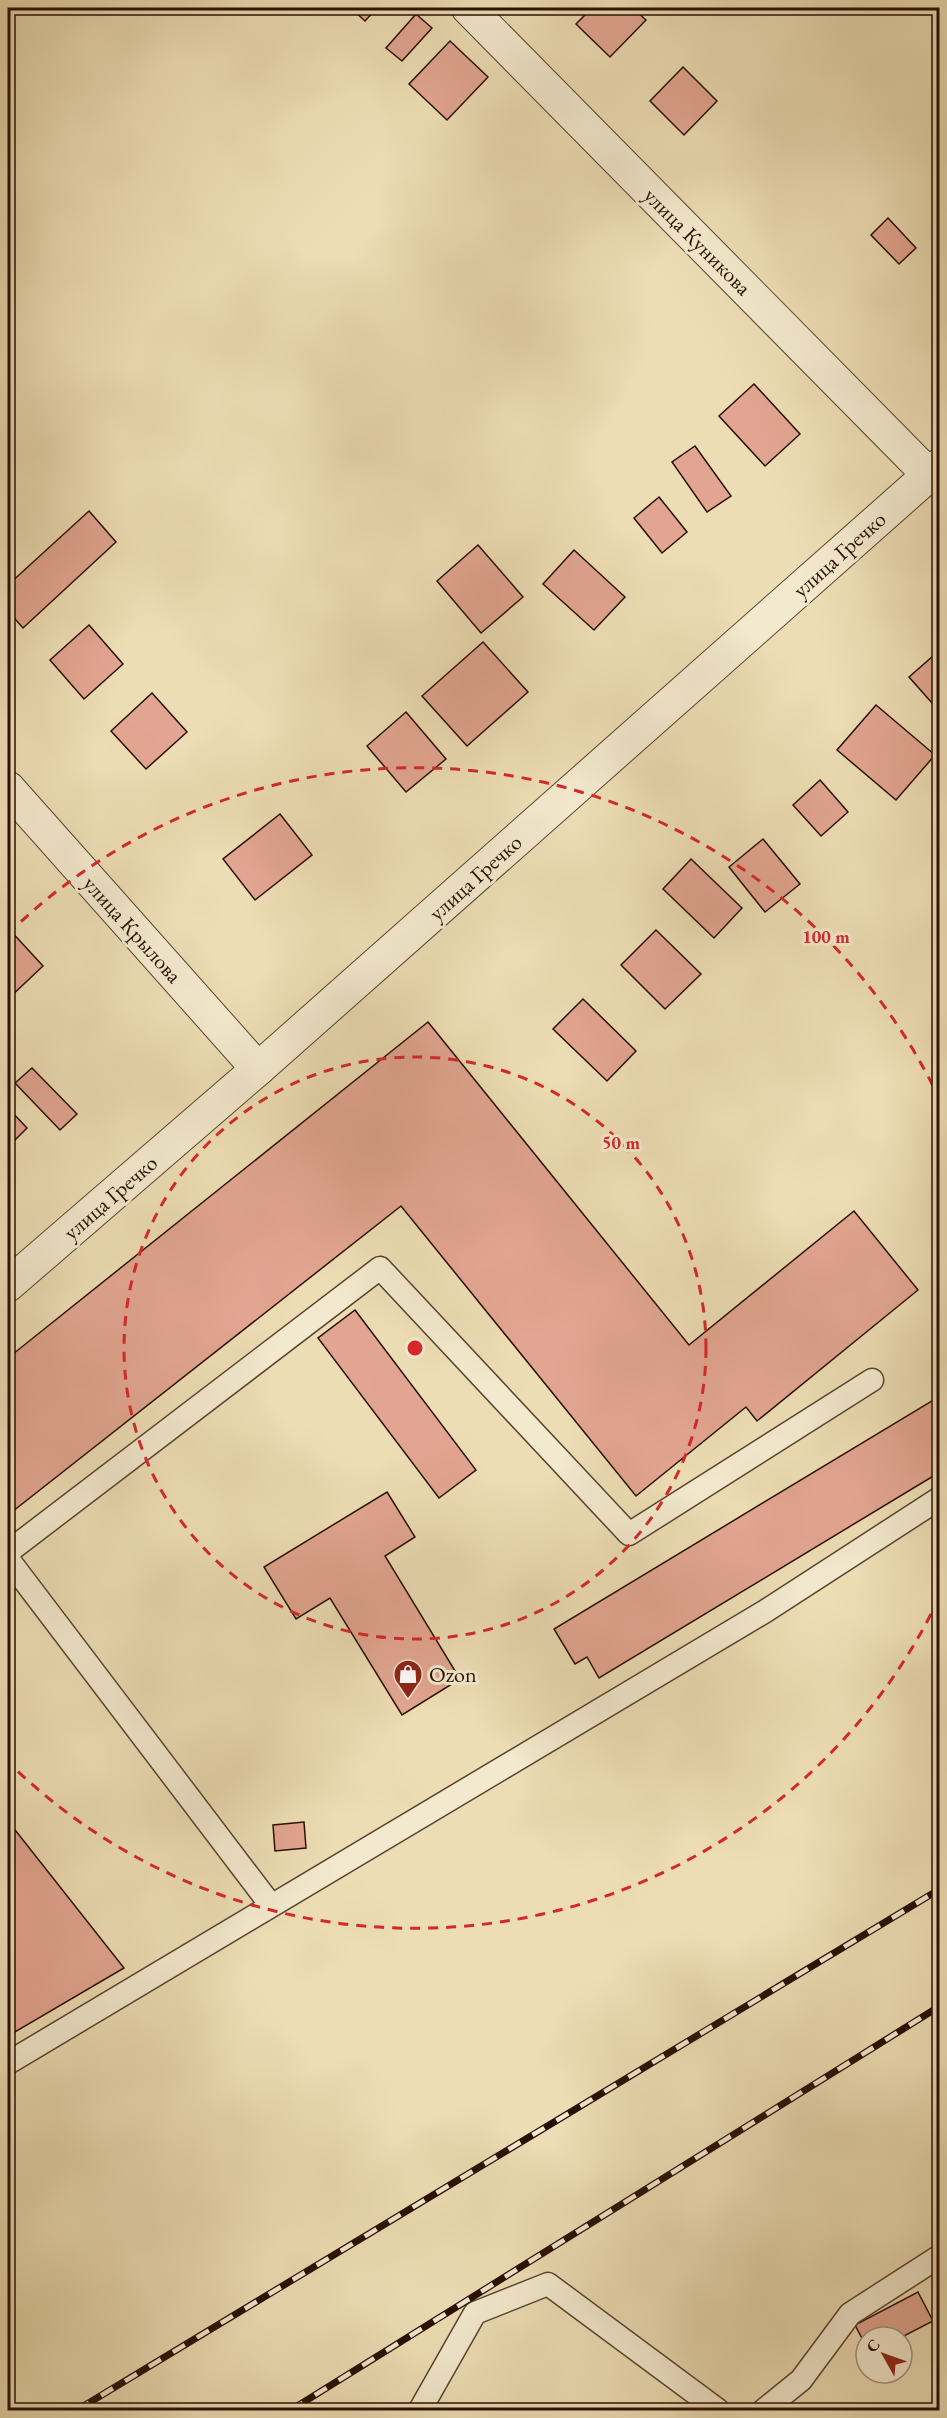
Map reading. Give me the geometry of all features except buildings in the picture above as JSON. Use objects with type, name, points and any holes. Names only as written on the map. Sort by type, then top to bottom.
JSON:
[{"type":"street","name":"улица Куникова","points":[[468,8],[934,470]]},
{"type":"street","name":"улица Гречко","points":[[8,1285],[258,1069],[934,470]]},
{"type":"street","name":"улица Крылова","points":[[8,788],[258,1069]]},
{"type":"lane","points":[[8,1552],[380,1268],[629,1534],[872,1380]]},
{"type":"lane","points":[[8,2063],[270,1904],[764,1611],[939,1498]]},
{"type":"lane","points":[[8,1559],[270,1904]]},
{"type":"lane","points":[[764,2410],[801,2380],[850,2314],[939,2256]]},
{"type":"lane","points":[[420,2410],[475,2313],[548,2284],[718,2410]]},
{"type":"railway","points":[[77,2410],[940,1889]]},
{"type":"railway","points":[[291,2410],[940,2006]]},
{"type":"place","name":"Ozon","points":[[408,1700]]}]
